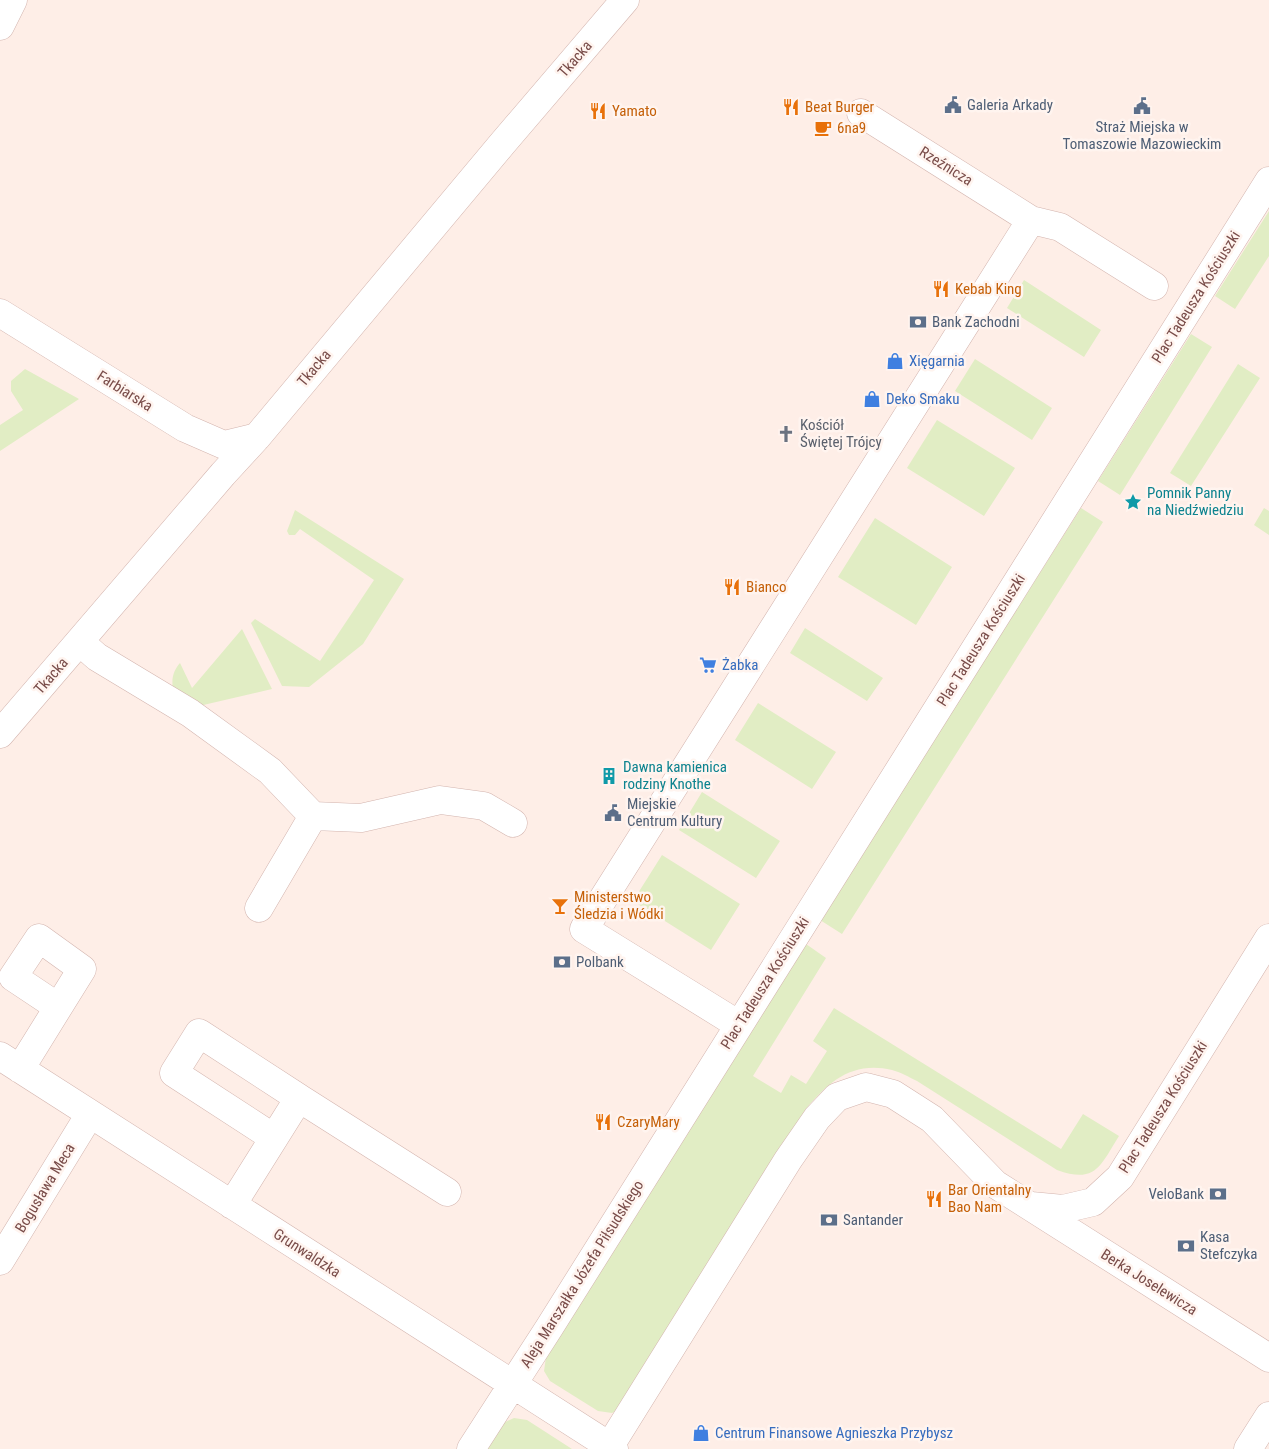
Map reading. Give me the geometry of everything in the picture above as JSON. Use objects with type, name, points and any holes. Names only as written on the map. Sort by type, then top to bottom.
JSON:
[{"type":"street","points":[[0,26],[12,0]]},
{"type":"street","name":"Tkacka","points":[[0,734],[257,437],[625,0]]},
{"type":"street","name":"Rzeźnicza","points":[[861,113],[1031,220],[1060,227],[1154,286]]},
{"type":"street","name":"Plac Tadeusza Kościuszki","points":[[692,1099],[1269,181]]},
{"type":"street","points":[[739,1025],[584,929],[1031,220]]},
{"type":"street","name":"Farbiarska","points":[[0,313],[185,428],[224,445],[257,437]]},
{"type":"street","points":[[80,642],[97,657],[190,713],[270,771],[313,816],[361,818],[440,800],[484,806],[513,823]]},
{"type":"street","points":[[259,908],[313,816]]},
{"type":"street","name":"Plac Tadeusza Kościuszki","points":[[611,1448],[788,1160],[817,1118],[837,1098],[866,1087],[893,1094],[932,1119],[995,1184],[1030,1206],[1063,1209],[1093,1202],[1120,1177],[1269,938]]},
{"type":"street","points":[[10,1063],[58,1007]]},
{"type":"street","points":[[274,1138],[174,1073],[199,1033],[447,1192]]},
{"type":"street","name":"Grunwaldzka","points":[[10,1063],[611,1448]]},
{"type":"street","points":[[232,1205],[299,1098]]},
{"type":"street","name":"Aleja Marszałka Józefa Piłsudskiego","points":[[471,1449],[692,1099]]},
{"type":"street","name":"Bogusława Meca","points":[[0,1262],[90,1114]]},
{"type":"street","name":"Berka Joselewicza","points":[[1030,1206],[1269,1358]]},
{"type":"street","points":[[1248,1449],[1269,1416]]},
{"type":"green space","points":[[1269,211],[1269,256],[1235,309],[1215,296]]},
{"type":"green space","points":[[1024,280],[1101,330],[1084,357],[1007,308]]},
{"type":"green space","points":[[1191,334],[1212,347],[1120,495],[1098,481]]},
{"type":"green space","points":[[975,359],[1052,408],[1032,440],[955,391]]},
{"type":"green space","points":[[1238,364],[1260,378],[1191,486],[1170,473]]},
{"type":"green space","points":[[25,369],[79,399],[0,451],[0,425],[23,410],[11,391],[11,381]]},
{"type":"green space","points":[[937,420],[1015,468],[984,516],[907,468]]},
{"type":"green space","points":[[1081,508],[1103,522],[842,934],[820,920]]},
{"type":"green space","points":[[1264,508],[1269,511],[1269,535],[1254,525]]},
{"type":"green space","points":[[295,510],[404,579],[363,644],[309,687],[282,686],[251,623],[255,619],[320,661],[374,580],[300,529],[295,535],[289,535],[287,531]]},
{"type":"green space","points":[[875,518],[952,567],[916,625],[838,577]]},
{"type":"green space","points":[[805,628],[883,678],[867,701],[790,653]]},
{"type":"green space","points":[[242,629],[272,689],[199,706],[173,688],[172,681],[176,668],[180,663],[192,688]]},
{"type":"green space","points":[[758,703],[836,752],[812,789],[735,740]]},
{"type":"green space","points":[[702,792],[780,841],[756,878],[679,830]]},
{"type":"green space","points":[[662,855],[740,904],[711,950],[633,901]]},
{"type":"green space","points":[[806,944],[826,958],[753,1076],[781,1093],[791,1075],[806,1084],[827,1051],[813,1041],[834,1008],[1061,1149],[1083,1114],[1119,1136],[1096,1170],[1080,1175],[1070,1174],[1057,1170],[917,1081],[901,1073],[878,1068],[865,1068],[843,1076],[824,1090],[806,1109],[622,1407],[612,1413],[598,1411],[550,1381],[544,1371],[546,1357]]},
{"type":"green space","points":[[514,1418],[527,1420],[572,1449],[487,1449],[503,1423]]},
{"type":"place","name":"Galeria Arkady","points":[[953,105]]},
{"type":"place","name":"Straż Miejska w Tomaszowie Mazowieckim","points":[[1142,106]]},
{"type":"place","name":"Beat Burger","points":[[791,107]]},
{"type":"place","name":"Yamato","points":[[598,111]]},
{"type":"place","name":"6na9","points":[[823,128]]},
{"type":"place","name":"Kebab King","points":[[941,289]]},
{"type":"place","name":"Bank Zachodni","points":[[918,322]]},
{"type":"place","name":"Xięgarnia","points":[[895,361]]},
{"type":"place","name":"Deko Smaku","points":[[872,399]]},
{"type":"place","name":"Kościół Świętej Trójcy","points":[[786,434]]},
{"type":"place","name":"Pomnik Panny na Niedźwiedziu","points":[[1133,502]]},
{"type":"place","name":"Bianco","points":[[732,587]]},
{"type":"place","name":"Żabka","points":[[708,665]]},
{"type":"place","name":"Dawna kamienica rodziny Knothe","points":[[609,776]]},
{"type":"place","name":"Miejskie Centrum Kultury","points":[[613,813]]},
{"type":"place","name":"Ministerstwo Śledzia i Wódki","points":[[560,906]]},
{"type":"place","name":"Polbank","points":[[562,962]]},
{"type":"place","name":"CzaryMary","points":[[603,1122]]},
{"type":"place","name":"VeloBank","points":[[1218,1194]]},
{"type":"place","name":"Bar Orientalny Bao Nam","points":[[934,1199]]},
{"type":"place","name":"Santander","points":[[829,1220]]},
{"type":"place","name":"Kasa Stefczyka","points":[[1186,1246]]},
{"type":"place","name":"Centrum Finansowe Agnieszka Przybysz","points":[[701,1433]]}]
